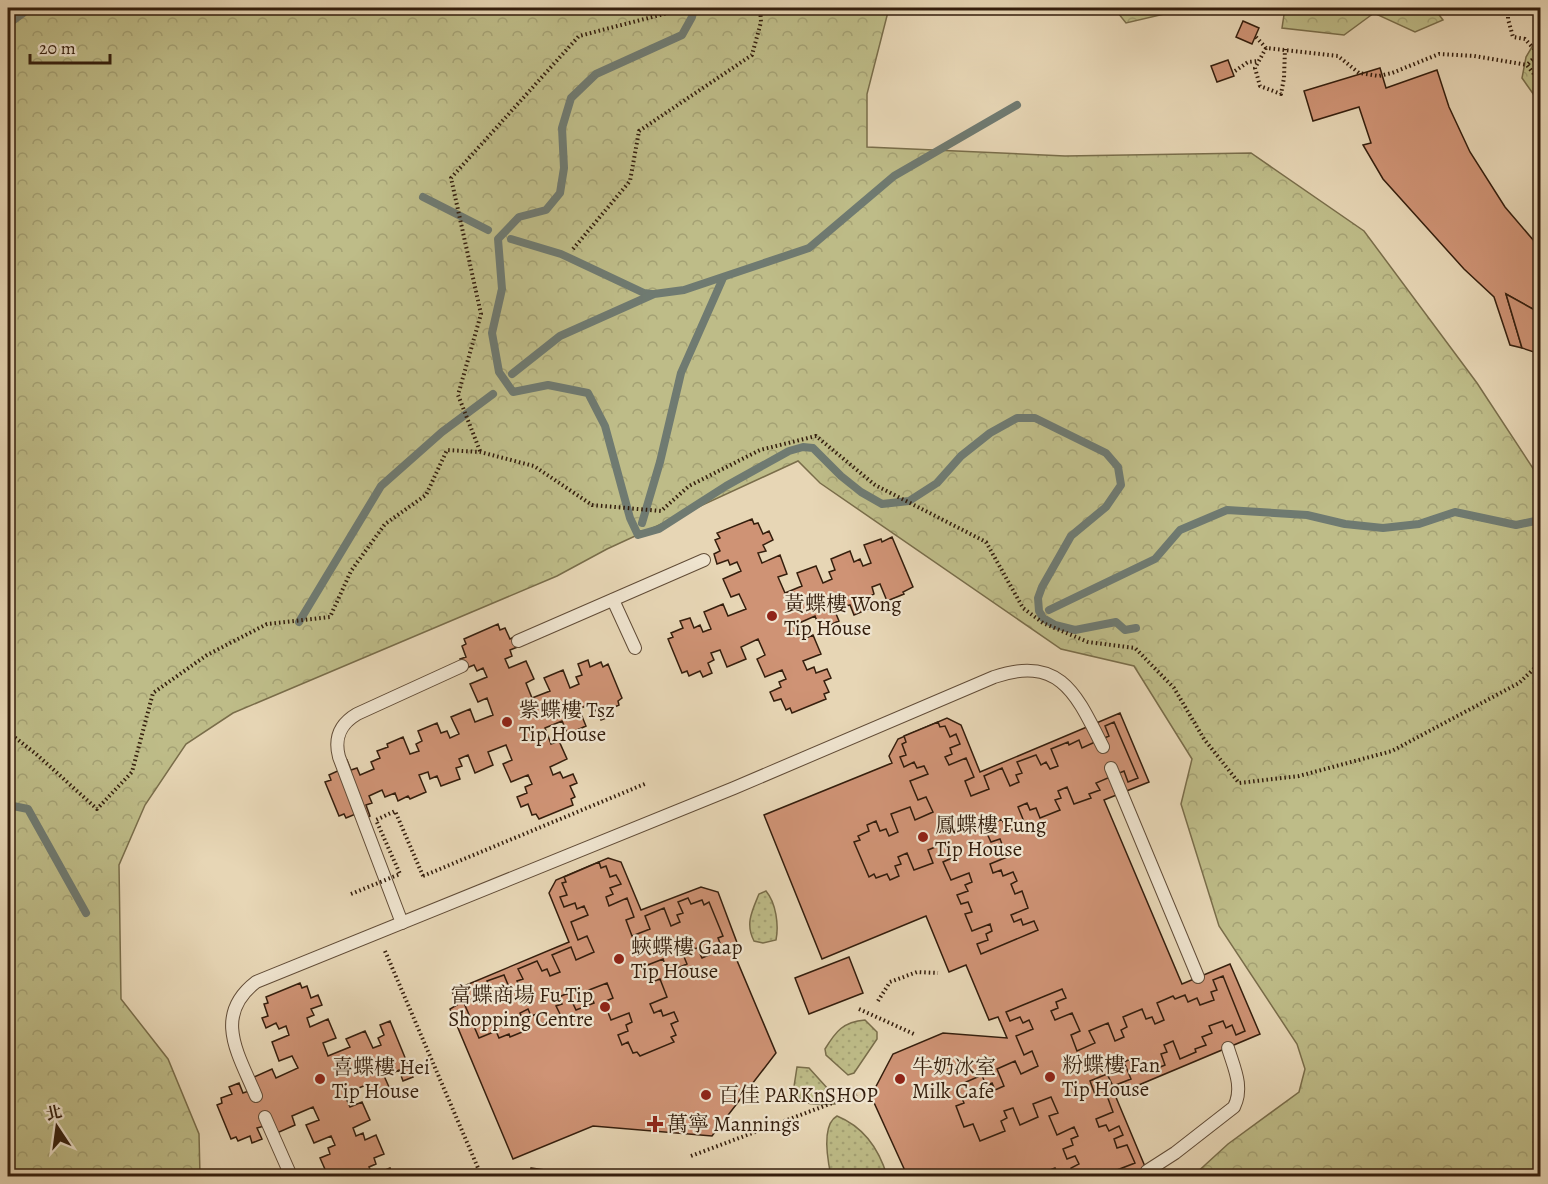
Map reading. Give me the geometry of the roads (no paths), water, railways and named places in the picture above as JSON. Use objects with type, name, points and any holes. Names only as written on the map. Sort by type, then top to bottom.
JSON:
[{"type":"lane","points":[[518,641],[704,560]]},
{"type":"lane","points":[[613,600],[635,648]]},
{"type":"lane","points":[[402,923],[339,757],[337,740],[343,724],[357,714],[462,666]]},
{"type":"lane","points":[[256,1096],[232,1037],[231,1024],[238,1000],[256,982],[734,788],[1014,671],[1036,671],[1055,677],[1071,691],[1081,704],[1103,747]]},
{"type":"lane","points":[[1111,768],[1198,977]]},
{"type":"lane","points":[[1147,1171],[1175,1153],[1234,1107],[1239,1098],[1240,1088],[1228,1048]]},
{"type":"lane","points":[[265,1117],[291,1176]]},
{"type":"waterway","points":[[8,24],[30,8]]},
{"type":"waterway","points":[[694,8],[692,17],[682,35],[596,74],[571,98],[562,128],[564,168],[560,193],[546,210],[519,217],[498,239],[502,289],[492,333],[499,372],[513,392],[548,385],[588,393],[605,426],[630,518],[638,535],[659,529],[726,486],[789,451],[803,447],[813,448],[841,476],[861,492],[882,504],[909,501],[937,483],[961,456],[990,433],[1017,418],[1035,418],[1106,453],[1118,467],[1121,485],[1106,507],[1071,536],[1042,587],[1038,598],[1039,611],[1043,618],[1055,625],[1075,630],[1116,622],[1125,630],[1136,628]]},
{"type":"waterway","points":[[512,374],[560,336],[654,294],[684,290],[809,248],[894,176],[1017,105]]},
{"type":"waterway","points":[[423,197],[488,230]]},
{"type":"waterway","points":[[511,239],[561,254],[644,293],[652,294]]},
{"type":"waterway","points":[[642,523],[660,462],[681,373],[723,278]]},
{"type":"waterway","points":[[299,622],[381,486],[442,432],[493,394]]},
{"type":"waterway","points":[[1049,610],[1155,559],[1180,530],[1227,510],[1307,515],[1345,524],[1383,528],[1419,524],[1455,512],[1516,525],[1540,520]]},
{"type":"waterway","points":[[8,805],[28,809],[86,913]]},
{"type":"place","name":"黃蝶樓 Wong Tip House","points":[[772,616]]},
{"type":"place","name":"紫蝶樓 Tsz Tip House","points":[[507,722]]},
{"type":"place","name":"鳳蝶樓 Fung Tip House","points":[[923,837]]},
{"type":"place","name":"蛺蝶樓 Gaap Tip House","points":[[619,959]]},
{"type":"place","name":"富蝶商場 Fu Tip Shopping Centre","points":[[605,1007]]},
{"type":"place","name":"粉蝶樓 Fan Tip House","points":[[1050,1077]]},
{"type":"place","name":"喜蝶樓 Hei Tip House","points":[[320,1079]]},
{"type":"place","name":"牛奶冰室 Milk Cafe","points":[[900,1079]]},
{"type":"place","name":"百佳 PARKnSHOP","points":[[706,1095]]},
{"type":"place","name":"萬寧 Mannings","points":[[655,1124]]}]
